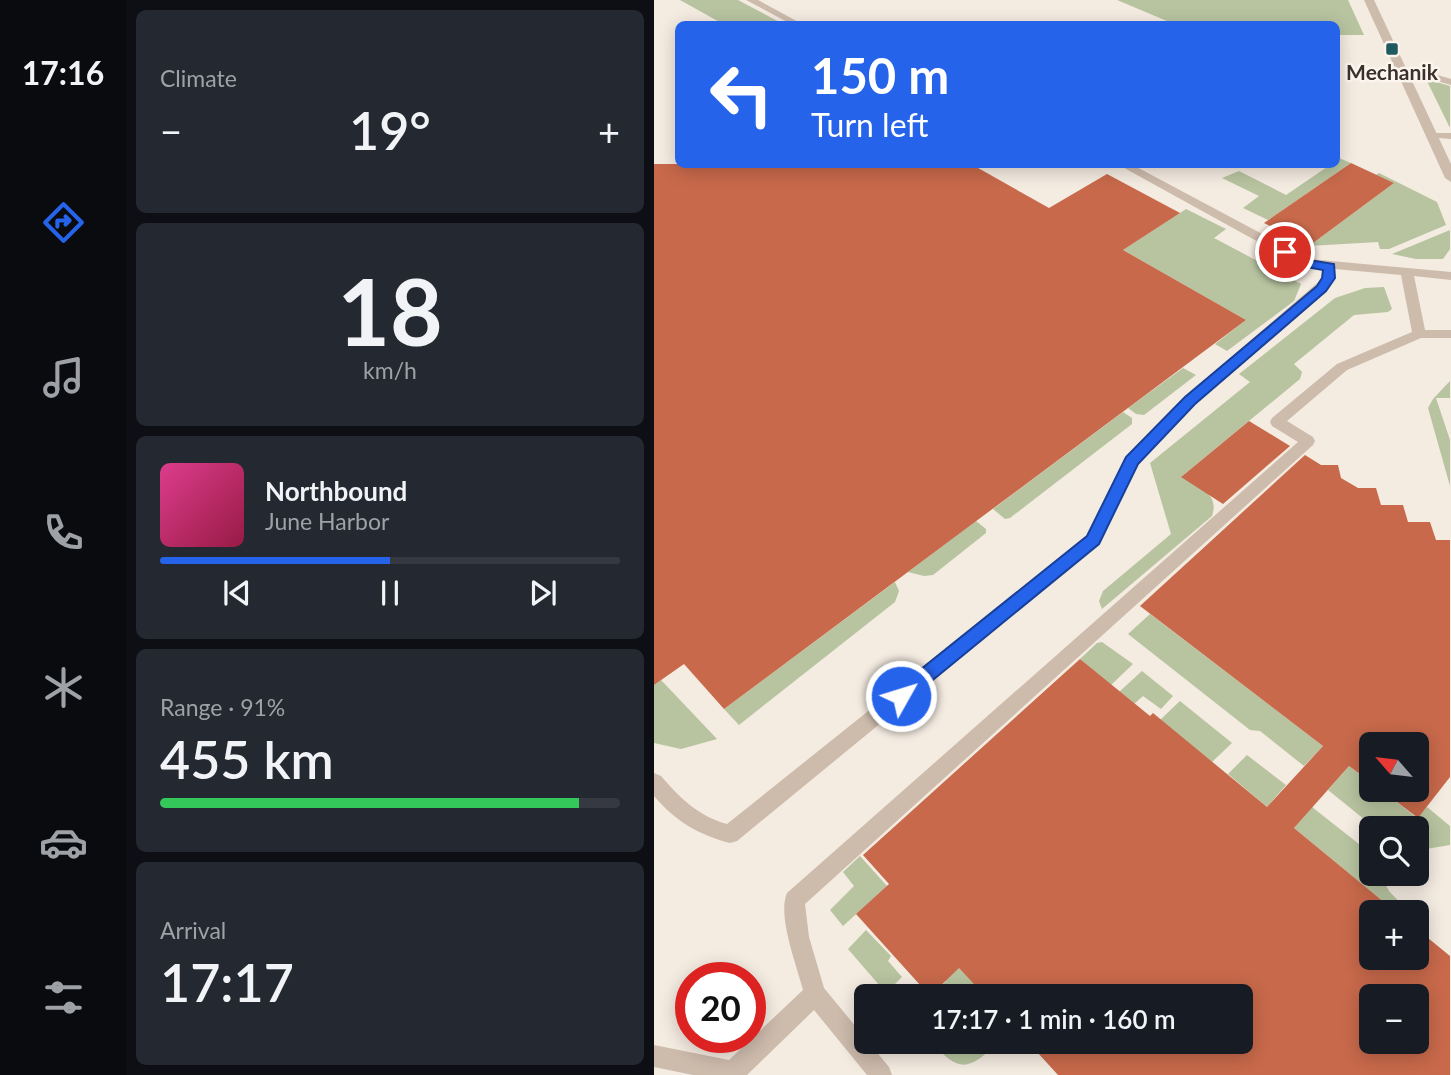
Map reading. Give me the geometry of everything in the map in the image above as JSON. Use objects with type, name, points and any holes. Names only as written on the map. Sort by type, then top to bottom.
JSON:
[{"type":"street","points":[[1369,0],[1450,178]]},
{"type":"lane","points":[[751,0],[791,21]]},
{"type":"lane","points":[[1402,71],[1417,72],[1450,82]]},
{"type":"lane","points":[[1431,135],[1450,136]]},
{"type":"lane","points":[[1129,168],[1306,263],[1450,276]]},
{"type":"lane","points":[[654,782],[678,811],[710,829],[730,834],[1093,540],[1132,461],[1190,400],[1321,288],[1329,278],[1329,267]]},
{"type":"lane","points":[[1407,274],[1419,334]]},
{"type":"lane","points":[[882,1075],[815,994],[799,937],[795,901],[1308,441],[1277,422],[1342,367],[1419,334],[1450,334]]},
{"type":"lane","points":[[654,1056],[735,1073],[815,994]]},
{"type":"green space","points":[[680,0],[738,0],[777,21],[718,21]]},
{"type":"green space","points":[[1117,0],[1348,0],[1364,35],[1340,35],[1340,21],[1167,21]]},
{"type":"green space","points":[[1426,79],[1450,86],[1450,127],[1449,126]]},
{"type":"green space","points":[[1340,158],[1351,163],[1268,220],[1243,208],[1259,196],[1222,178],[1239,171],[1286,195],[1326,168],[1340,168]]},
{"type":"green space","points":[[1379,173],[1437,202],[1446,225],[1389,249],[1380,249],[1378,242],[1309,246],[1394,183],[1376,175]]},
{"type":"green space","points":[[1186,209],[1226,229],[1214,238],[1301,284],[1294,301],[1227,351],[1215,344],[1246,320],[1123,250]]},
{"type":"green space","points":[[1450,230],[1450,249],[1443,259],[1416,259],[1392,254]]},
{"type":"green space","points":[[1384,287],[1392,309],[1388,312],[1354,315],[1294,364],[1302,372],[1300,379],[1182,476],[1210,496],[1214,508],[1212,516],[1102,609],[1099,601],[1103,591],[1171,534],[1150,463],[1250,382],[1239,374],[1335,298],[1365,288]]},
{"type":"green space","points":[[1183,368],[1196,375],[1144,415],[1136,414],[1128,408]]},
{"type":"green space","points":[[1450,381],[1450,398],[1436,398],[1450,440],[1450,486],[1428,408],[1433,399]]},
{"type":"green space","points":[[1123,412],[1132,418],[1132,424],[1010,518],[1005,519],[993,509]]},
{"type":"green space","points":[[976,521],[986,529],[986,533],[933,575],[908,572]]},
{"type":"green space","points":[[895,582],[899,591],[895,602],[739,725],[724,709]]},
{"type":"green space","points":[[1150,614],[1323,746],[1304,766],[1260,731],[1250,730],[1128,634]]},
{"type":"green space","points":[[1102,642],[1133,664],[1111,685],[1080,659],[1097,643]]},
{"type":"green space","points":[[1142,671],[1173,696],[1161,709],[1143,696],[1134,704],[1119,692]]},
{"type":"green space","points":[[661,680],[717,739],[681,749],[654,743],[654,685]]},
{"type":"green space","points":[[1180,701],[1232,743],[1212,762],[1160,720]]},
{"type":"green space","points":[[1247,755],[1286,785],[1267,807],[1228,774]]},
{"type":"green space","points":[[1349,766],[1359,774],[1359,802],[1397,802],[1414,816],[1360,816],[1328,790]]},
{"type":"green space","points":[[1312,807],[1359,844],[1359,882],[1294,828]]},
{"type":"green space","points":[[1427,807],[1450,826],[1450,845],[1429,848],[1429,816],[1419,816]]},
{"type":"green space","points":[[860,856],[887,886],[843,926],[830,910],[854,886],[843,872]]},
{"type":"green space","points":[[1364,886],[1386,886],[1398,900],[1381,900]]},
{"type":"green space","points":[[920,925],[974,984],[943,984],[946,981],[907,937]]},
{"type":"green space","points":[[866,930],[891,956],[888,961],[902,977],[895,984],[878,984],[848,949]]},
{"type":"green space","points":[[944,1054],[985,1054],[965,1065]]},
{"type":"building","points":[[1351,163],[1394,183],[1309,246],[1264,223]]},
{"type":"building","points":[[654,164],[675,164],[675,168],[978,168],[1049,208],[1107,174],[1180,213],[1123,250],[1246,320],[724,709],[684,664],[654,685]]},
{"type":"building","points":[[1249,421],[1290,446],[1223,504],[1181,477]]},
{"type":"building","points":[[1305,455],[1321,465],[1338,465],[1341,478],[1358,488],[1376,488],[1381,505],[1403,505],[1408,522],[1430,522],[1436,540],[1450,540],[1450,777],[1420,816],[1415,816],[1397,802],[1429,802],[1429,732],[1359,732],[1359,773],[1349,766],[1294,828],[1359,882],[1359,886],[1364,886],[1381,900],[1359,900],[1359,970],[1429,970],[1429,939],[1450,956],[1450,1075],[1058,1075],[1039,1054],[1253,1054],[1253,984],[974,984],[959,968],[942,984],[919,984],[856,914],[889,884],[863,855],[1080,659],[1150,716],[1153,713],[1267,807],[1323,746],[1140,606]]},
{"type":"place","name":"Mechanik","points":[[1392,49]]},
{"type":"route","points":[[901,696],[1093,540],[1132,461],[1190,400],[1321,288],[1329,278],[1329,267],[1306,263],[1285,252]]}]
